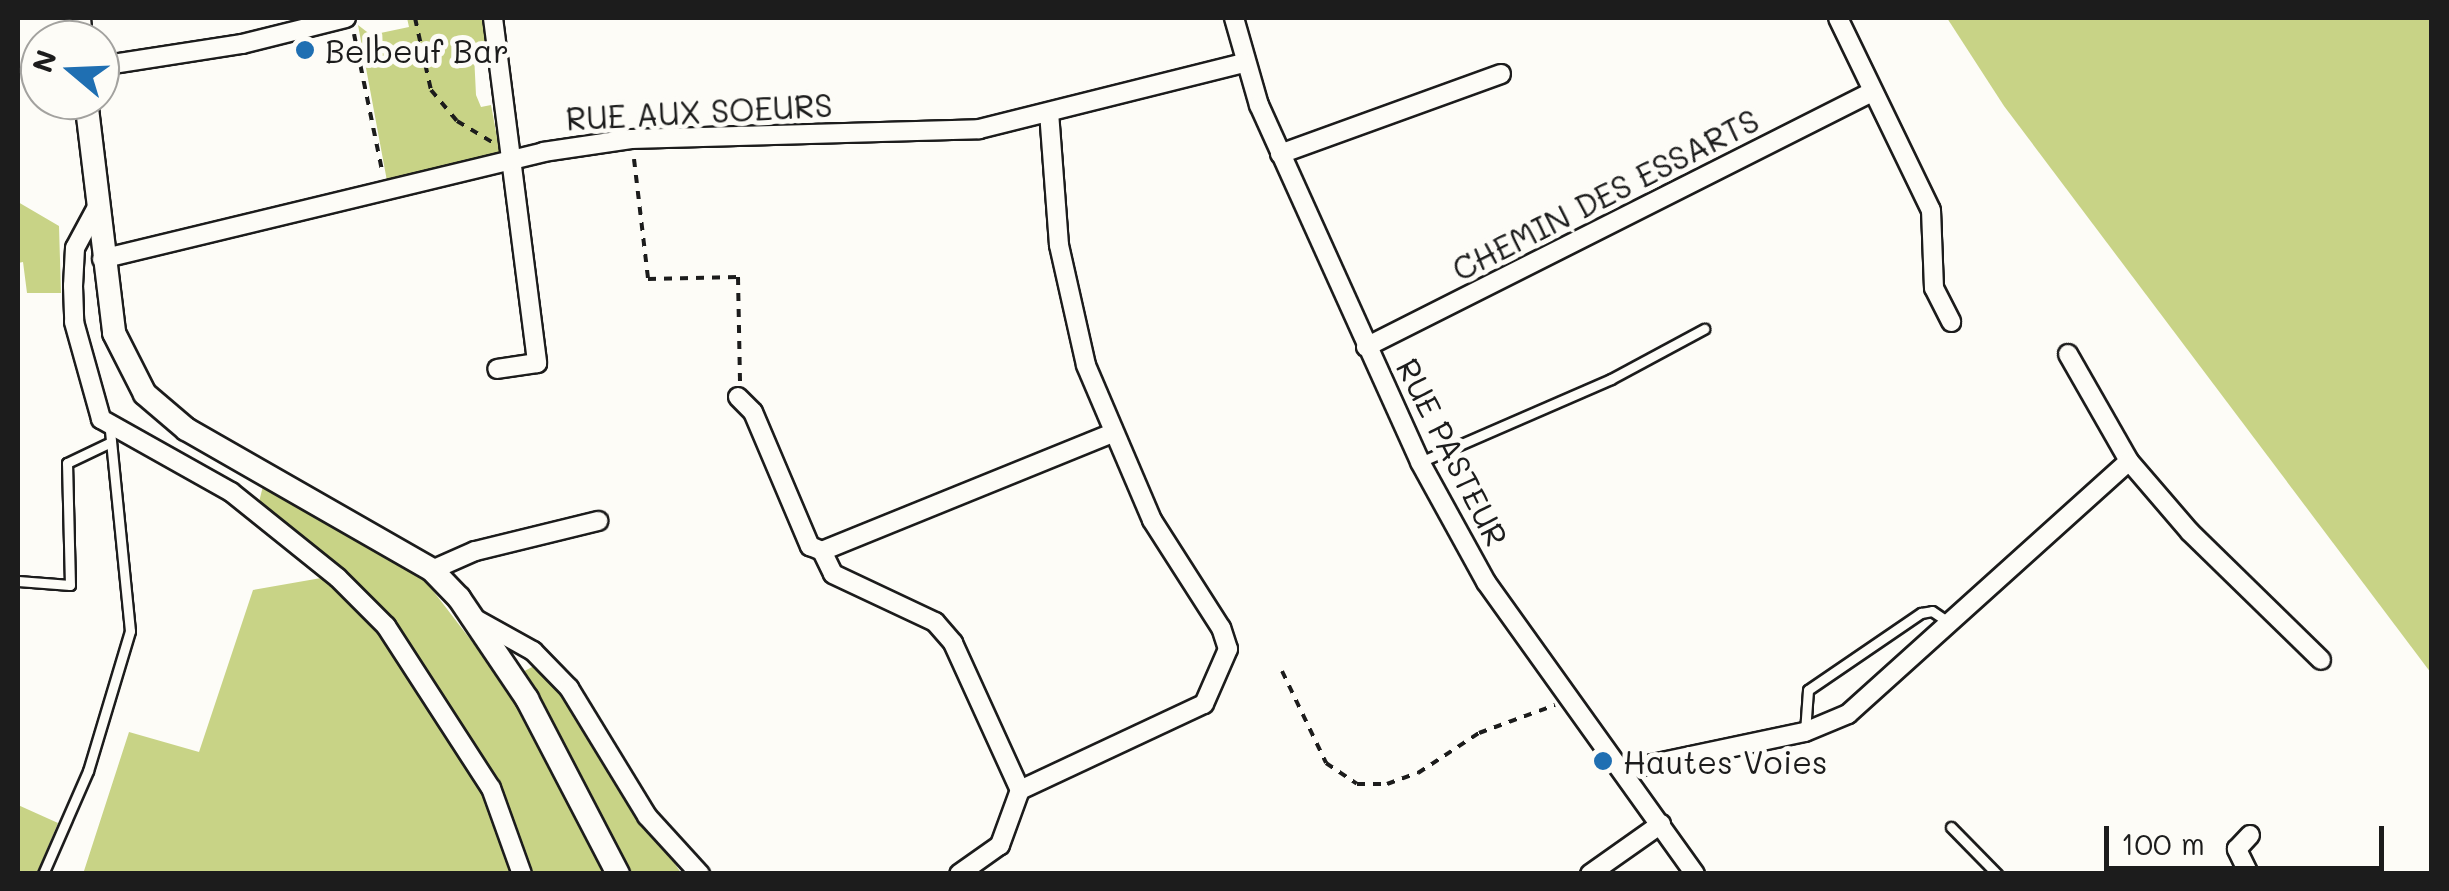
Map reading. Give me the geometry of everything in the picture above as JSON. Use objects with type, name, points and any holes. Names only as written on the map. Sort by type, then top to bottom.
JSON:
[{"type":"main road","points":[[88,120],[102,259],[118,344],[144,394],[165,414],[432,570],[472,617],[584,800],[618,874]]},
{"type":"street","points":[[492,18],[537,362],[496,369]]},
{"type":"street","name":"RUE PASTEUR","points":[[1234,18],[1244,63],[1280,154],[1420,462],[1486,582],[1695,874]]},
{"type":"street","points":[[1838,18],[1870,92],[1934,219],[1934,288],[1951,322]]},
{"type":"street","points":[[120,63],[242,44],[349,21]]},
{"type":"street","name":"RUE AUX SOEURS","points":[[102,259],[386,191],[508,154],[631,139],[979,130],[1244,63]]},
{"type":"street","points":[[1280,154],[1501,74]]},
{"type":"street","name":"CHEMIN DES ESSARTS","points":[[1366,347],[1870,92]]},
{"type":"street","points":[[959,874],[1000,845],[1020,790],[1196,710],[1211,699],[1226,660],[1222,628],[1152,520],[1113,433],[1071,308],[1048,112]]},
{"type":"street","points":[[96,209],[76,248],[74,322],[92,394],[110,436],[231,492],[338,578],[386,626],[491,788],[522,874]]},
{"type":"street","points":[[2068,354],[2129,461],[2190,532],[2320,660]]},
{"type":"street","points":[[738,397],[753,412],[810,546],[822,551],[833,574],[941,626],[1020,790]]},
{"type":"street","points":[[822,551],[1113,433]]},
{"type":"street","points":[[1624,770],[1806,732],[1848,714],[1953,626],[2129,461]]},
{"type":"street","points":[[432,570],[475,551],[598,521]]},
{"type":"street","points":[[472,617],[533,651],[569,688],[647,816],[700,874]]},
{"type":"street","points":[[1590,874],[1661,824]]},
{"type":"street","points":[[2248,874],[2238,849],[2250,835]]},
{"type":"lane","points":[[1420,462],[1610,379],[1704,328]]},
{"type":"lane","points":[[18,581],[70,584],[67,463],[110,436],[130,631],[88,771],[43,874]]},
{"type":"lane","points":[[1806,732],[1808,690],[1921,614],[1932,611],[1953,626]]},
{"type":"lane","points":[[1952,827],[1997,874]]},
{"type":"path","points":[[414,18],[431,90],[457,121],[508,154]]},
{"type":"path","points":[[349,21],[386,191]]},
{"type":"path","points":[[631,139],[648,279],[738,276],[738,397]]},
{"type":"path","points":[[1282,671],[1326,763],[1357,784],[1387,784],[1418,773],[1479,733],[1566,696]]},
{"type":"green space","points":[[407,18],[484,18],[486,46],[474,54],[476,95],[481,107],[491,105],[500,153],[387,181],[358,25],[371,35],[409,27]]},
{"type":"green space","points":[[1947,18],[2431,18],[2431,673],[2004,106]]},
{"type":"green space","points":[[18,202],[59,226],[61,293],[27,293],[23,262],[18,263]]},
{"type":"green space","points":[[263,486],[424,579],[503,682],[534,666],[560,690],[681,873],[83,874],[129,732],[199,752],[253,590],[344,574],[268,514],[259,502]]},
{"type":"green space","points":[[18,805],[58,823],[37,873],[18,873]]},
{"type":"place","name":"Belbeuf Bar","points":[[305,50]]},
{"type":"place","name":"Hautes Voies","points":[[1603,761]]}]
